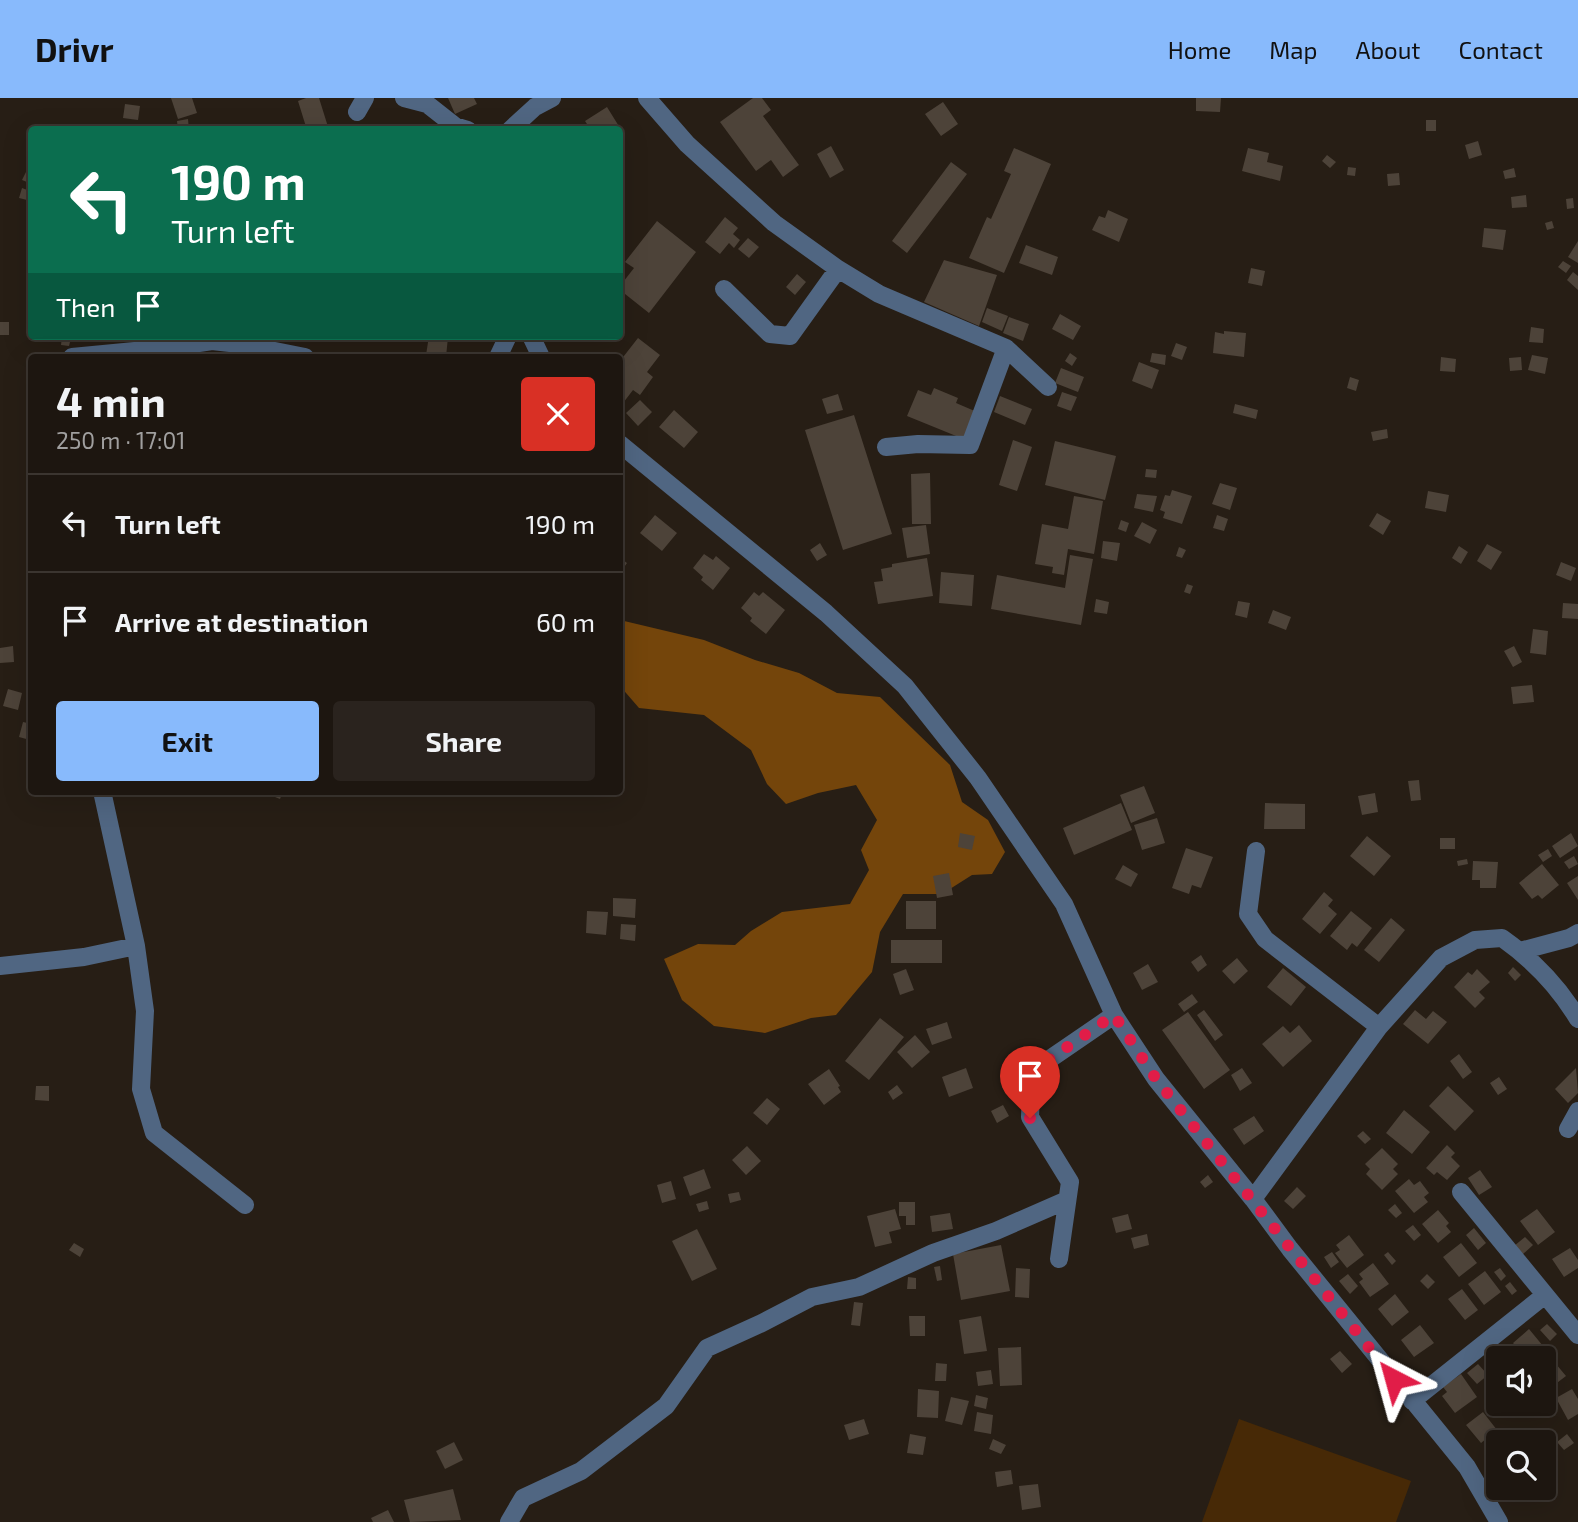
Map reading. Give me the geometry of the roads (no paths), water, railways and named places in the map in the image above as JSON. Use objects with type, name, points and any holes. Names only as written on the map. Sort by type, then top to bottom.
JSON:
[{"type":"street","points":[[404,98],[427,104],[455,126]]},
{"type":"street","points":[[514,126],[535,107],[552,98]]},
{"type":"street","points":[[646,98],[687,144],[764,214],[838,269],[879,294],[1006,348],[1048,387]]},
{"type":"street","points":[[724,289],[770,334],[790,336],[838,269]]},
{"type":"street","points":[[103,354],[212,341],[290,354]]},
{"type":"street","points":[[886,447],[918,444],[970,445],[1006,348]]},
{"type":"street","points":[[623,446],[826,613],[905,686],[978,778],[1064,904],[1114,1015],[1156,1079],[1467,1467],[1499,1522]]},
{"type":"street","points":[[103,795],[136,946],[145,1011],[141,1089],[154,1133],[245,1205]]},
{"type":"street","points":[[1256,851],[1248,914],[1259,931],[1265,939],[1379,1027]]},
{"type":"street","points":[[1520,950],[1578,933]]},
{"type":"street","points":[[1254,1199],[1379,1027],[1441,958],[1475,940],[1503,938],[1520,950],[1563,994],[1578,1019]]},
{"type":"street","points":[[0,966],[84,957],[136,946]]},
{"type":"street","points":[[1059,1259],[1070,1182],[1030,1118],[1031,1088],[1044,1063],[1114,1015]]},
{"type":"street","points":[[1568,1129],[1578,1111]]},
{"type":"street","points":[[1461,1192],[1578,1335]]},
{"type":"street","points":[[509,1522],[523,1498],[581,1471],[666,1406],[707,1348],[812,1297],[859,1287],[933,1253],[996,1231],[1067,1200]]},
{"type":"street","points":[[1412,1401],[1545,1295]]}]
